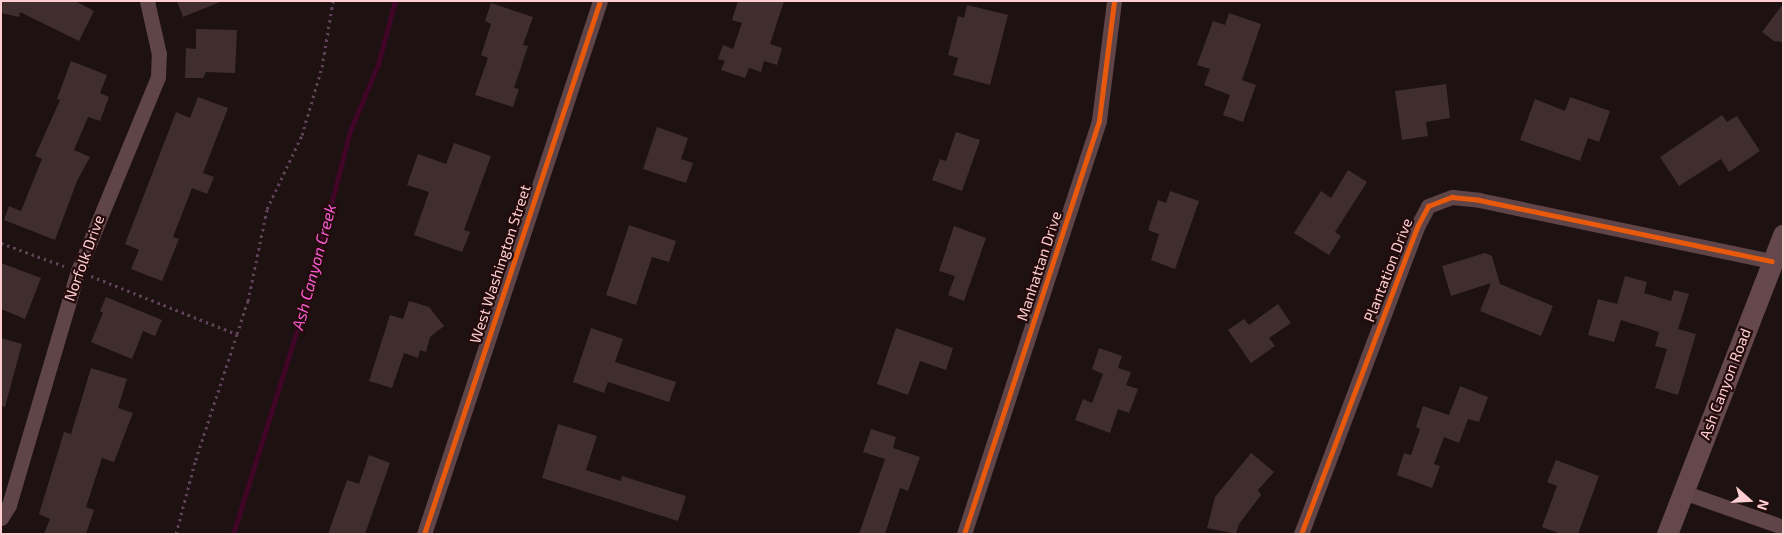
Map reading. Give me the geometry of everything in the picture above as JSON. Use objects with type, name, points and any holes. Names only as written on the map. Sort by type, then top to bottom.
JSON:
[{"type":"street","name":"Norfolk Drive","points":[[1,518],[9,505],[78,271],[158,77],[159,54],[147,1]]},
{"type":"street","name":"West Washington Street","points":[[424,534],[600,1]]},
{"type":"street","name":"Manhattan Drive","points":[[964,534],[1099,120],[1114,1]]},
{"type":"street","name":"Plantation Drive","points":[[1301,534],[1418,224],[1428,206],[1452,197],[1479,200],[1772,261]]},
{"type":"street","name":"Ash Canyon Road","points":[[1667,534],[1783,235]]},
{"type":"street","points":[[1683,492],[1783,527]]},
{"type":"path","points":[[176,534],[196,462],[248,301],[267,209],[302,135],[322,67],[333,1]]},
{"type":"path","points":[[1,243],[78,271],[237,334]]},
{"type":"building","points":[[1,1],[75,1],[94,11],[79,41],[20,12],[19,17],[1,13]]},
{"type":"building","points":[[177,1],[220,1],[220,2],[183,17]]},
{"type":"building","points":[[738,1],[784,1],[770,44],[782,48],[777,65],[764,61],[761,72],[749,68],[745,78],[721,70],[725,61],[718,59],[723,45],[733,49],[742,23],[732,20]]},
{"type":"building","points":[[491,3],[533,17],[523,45],[528,46],[514,88],[519,89],[513,107],[475,95],[488,58],[481,55],[491,24],[485,21]]},
{"type":"building","points":[[1783,4],[1783,42],[1774,41],[1762,32]]},
{"type":"building","points":[[967,5],[1008,15],[990,85],[953,75],[958,58],[948,55],[958,16],[964,18]]},
{"type":"building","points":[[1229,13],[1261,24],[1242,80],[1256,85],[1243,122],[1223,115],[1230,95],[1204,85],[1210,69],[1197,65],[1213,21],[1225,25]]},
{"type":"building","points":[[196,29],[237,30],[235,73],[206,72],[203,78],[185,78],[186,48],[196,49]]},
{"type":"building","points":[[71,61],[107,75],[100,93],[109,97],[100,121],[88,117],[74,150],[90,157],[77,181],[55,240],[4,220],[9,206],[21,211],[42,159],[35,156],[60,100],[57,99]]},
{"type":"building","points":[[1446,84],[1450,118],[1426,122],[1428,136],[1402,140],[1395,91]]},
{"type":"building","points":[[198,97],[228,108],[203,173],[214,177],[207,194],[192,188],[173,237],[179,239],[162,281],[131,269],[139,250],[125,244],[176,112],[190,118]]},
{"type":"building","points":[[1570,97],[1610,111],[1599,142],[1588,138],[1580,161],[1520,140],[1535,99],[1565,111]]},
{"type":"building","points":[[1722,115],[1727,122],[1737,116],[1760,151],[1729,172],[1721,159],[1679,186],[1660,157]]},
{"type":"building","points":[[657,127],[688,138],[681,159],[693,163],[686,183],[643,169]]},
{"type":"building","points":[[956,132],[980,140],[962,191],[932,180],[940,159],[946,161]]},
{"type":"building","points":[[454,143],[491,156],[464,230],[470,232],[462,252],[414,235],[429,192],[407,185],[418,154],[446,164]]},
{"type":"building","points":[[1348,170],[1367,182],[1335,232],[1341,236],[1329,255],[1294,233],[1321,191],[1331,198]]},
{"type":"building","points":[[1170,191],[1199,201],[1175,269],[1151,260],[1159,234],[1148,230],[1158,200],[1166,203]]},
{"type":"building","points":[[629,225],[676,241],[669,262],[652,257],[636,305],[606,295]]},
{"type":"building","points":[[954,226],[986,238],[964,301],[948,295],[955,276],[939,271]]},
{"type":"building","points":[[1485,253],[1492,256],[1500,284],[1553,306],[1541,336],[1480,311],[1491,283],[1451,296],[1442,266]]},
{"type":"building","points":[[1,263],[41,278],[25,319],[1,309]]},
{"type":"building","points":[[1625,276],[1647,282],[1644,293],[1671,301],[1674,290],[1689,294],[1678,329],[1696,334],[1678,395],[1655,388],[1667,349],[1655,346],[1659,332],[1621,320],[1614,342],[1588,335],[1598,299],[1617,304]]},
{"type":"building","points":[[106,297],[162,320],[155,336],[143,331],[132,359],[91,342],[103,313],[100,311]]},
{"type":"building","points":[[409,301],[429,307],[444,326],[430,337],[426,352],[420,350],[418,358],[404,353],[392,388],[369,381],[390,315],[403,319]]},
{"type":"building","points":[[1278,304],[1291,323],[1269,338],[1275,346],[1251,363],[1228,330],[1244,319],[1249,325]]},
{"type":"building","points":[[591,328],[623,339],[615,362],[676,382],[669,402],[608,382],[604,393],[573,382]]},
{"type":"building","points":[[896,328],[953,348],[946,370],[920,361],[908,395],[877,384]]},
{"type":"building","points":[[1,338],[22,344],[5,407],[1,406]]},
{"type":"building","points":[[1099,348],[1122,356],[1118,368],[1131,372],[1126,385],[1138,389],[1129,413],[1118,409],[1110,433],[1075,420],[1083,399],[1092,403],[1103,374],[1092,369]]},
{"type":"building","points":[[91,368],[127,379],[118,408],[133,413],[114,462],[102,458],[86,507],[94,510],[86,534],[44,534],[50,519],[39,514],[64,432],[71,434]]},
{"type":"building","points":[[1460,386],[1488,397],[1479,422],[1468,419],[1459,443],[1444,437],[1434,464],[1440,466],[1432,488],[1397,475],[1404,453],[1411,455],[1420,429],[1416,427],[1423,406],[1449,415]]},
{"type":"building","points":[[558,424],[597,436],[586,470],[621,481],[622,476],[686,496],[678,521],[542,478]]},
{"type":"building","points":[[871,429],[896,437],[893,448],[920,457],[908,491],[900,488],[885,534],[859,534],[885,459],[863,452]]},
{"type":"building","points":[[1251,453],[1274,472],[1258,490],[1261,495],[1239,524],[1236,534],[1207,528],[1215,497]]},
{"type":"building","points":[[369,455],[390,463],[365,534],[328,534],[347,480],[359,484]]},
{"type":"building","points":[[1556,460],[1599,476],[1578,534],[1561,534],[1542,527],[1557,486],[1547,482]]},
{"type":"waterway","name":"Ash Canyon Creek","points":[[233,534],[306,301],[350,131],[378,64],[395,1]]},
{"type":"cycle path","points":[[424,534],[600,1]]},
{"type":"cycle path","points":[[964,534],[1099,120],[1114,1]]},
{"type":"cycle path","points":[[1301,534],[1418,225],[1428,206],[1452,197],[1479,200],[1772,261]]}]
